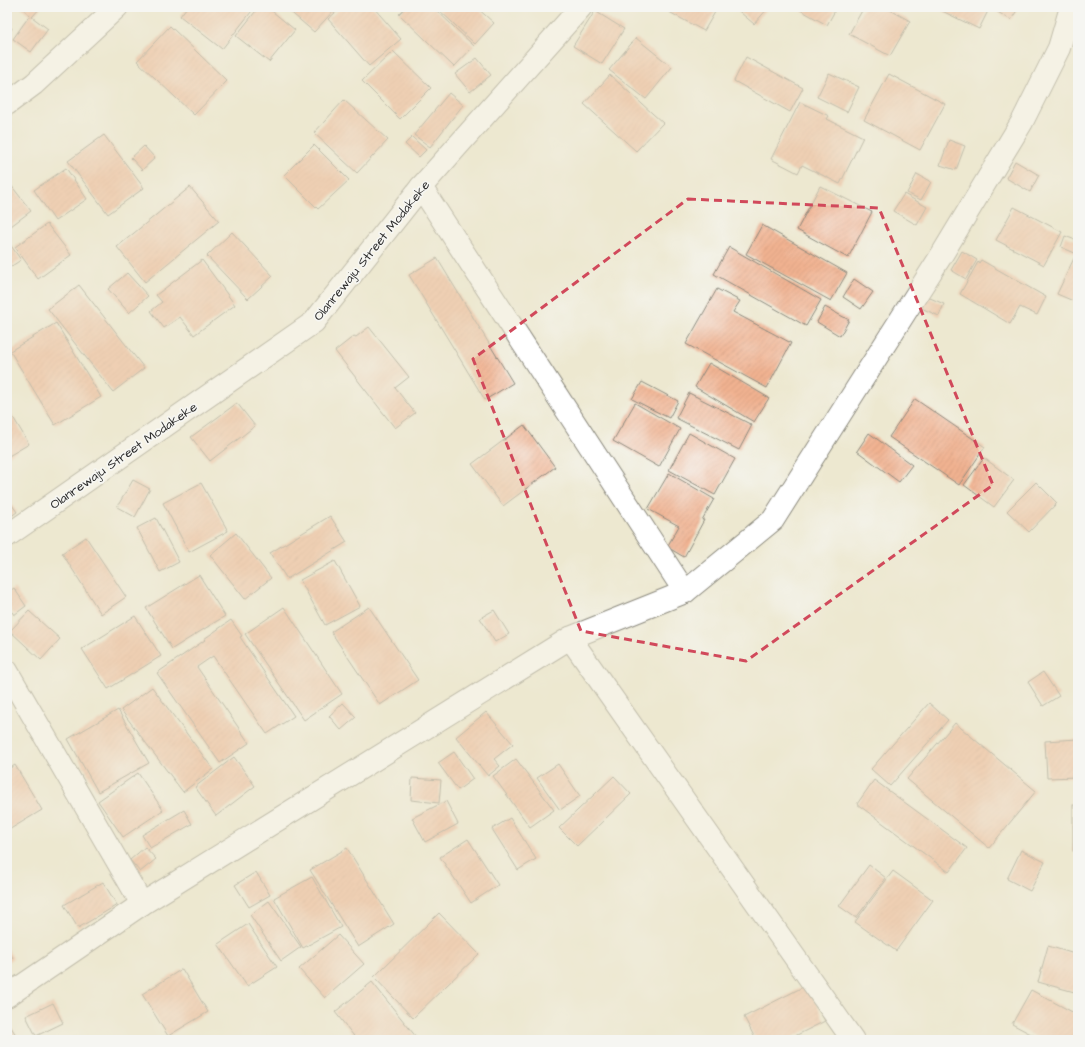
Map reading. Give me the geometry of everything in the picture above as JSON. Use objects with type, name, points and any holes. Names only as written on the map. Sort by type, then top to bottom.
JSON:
[{"type":"street","points":[[7,104],[34,84],[117,7]]},
{"type":"street","name":"Olanrewaju Street Modakeke","points":[[7,536],[314,322],[421,188],[581,7]]},
{"type":"street","points":[[7,996],[142,904],[570,638],[685,592],[773,520],[941,256],[1022,122],[1060,48],[1071,7]]},
{"type":"street","points":[[421,188],[685,592]]},
{"type":"street","points":[[570,638],[853,1040]]},
{"type":"street","points":[[7,671],[142,904]]},
{"type":"highlighted area","points":[[688,199],[879,208],[993,485],[746,661],[581,631],[473,359]]},
{"type":"building","points":[[21,7],[41,7],[32,17],[48,29],[31,52],[13,39],[30,15]]},
{"type":"building","points":[[187,7],[255,7],[222,49],[180,16]]},
{"type":"building","points":[[259,7],[267,7],[295,30],[269,62],[236,36]]},
{"type":"building","points":[[289,7],[337,7],[314,32],[287,9]]},
{"type":"building","points":[[342,7],[373,7],[401,39],[369,66],[328,19]]},
{"type":"building","points":[[406,7],[433,7],[474,46],[454,67],[399,14]]},
{"type":"building","points":[[436,7],[476,7],[494,23],[475,44]]},
{"type":"building","points":[[660,7],[718,7],[704,31]]},
{"type":"building","points":[[734,7],[769,7],[754,24]]},
{"type":"building","points":[[795,7],[837,7],[827,25]]},
{"type":"building","points":[[864,7],[885,7],[910,21],[890,56],[849,34]]},
{"type":"building","points":[[934,7],[990,7],[979,29]]},
{"type":"building","points":[[998,7],[1019,7],[1011,20],[996,11]]},
{"type":"building","points":[[595,11],[624,29],[602,64],[573,46]]},
{"type":"building","points":[[7,21],[12,29],[7,33]]},
{"type":"building","points":[[170,26],[227,81],[194,115],[137,61]]},
{"type":"building","points":[[636,38],[672,67],[646,99],[609,70]]},
{"type":"building","points":[[393,51],[431,88],[400,119],[362,81]]},
{"type":"building","points":[[746,57],[803,88],[790,112],[734,81]]},
{"type":"building","points":[[477,58],[491,75],[470,92],[455,74]]},
{"type":"building","points":[[829,73],[859,87],[847,112],[817,97]]},
{"type":"building","points":[[889,74],[945,104],[920,150],[864,120]]},
{"type":"building","points":[[610,75],[663,123],[636,151],[584,104]]},
{"type":"building","points":[[449,93],[463,105],[430,147],[414,135]]},
{"type":"building","points":[[344,100],[388,140],[357,173],[314,133]]},
{"type":"building","points":[[800,102],[829,116],[827,119],[863,137],[840,184],[802,165],[798,173],[771,159]]},
{"type":"building","points":[[104,135],[144,188],[108,214],[68,161]]},
{"type":"building","points":[[412,137],[426,150],[419,157],[405,144]]},
{"type":"building","points":[[949,140],[965,146],[956,170],[940,165]]},
{"type":"building","points":[[314,145],[349,180],[318,209],[284,175]]},
{"type":"building","points":[[144,146],[155,158],[142,170],[131,158]]},
{"type":"building","points":[[1015,161],[1039,175],[1030,192],[1006,178]]},
{"type":"building","points":[[66,168],[87,199],[55,221],[34,190]]},
{"type":"building","points":[[917,174],[931,182],[921,200],[907,193]]},
{"type":"building","points":[[7,180],[31,211],[7,229]]},
{"type":"building","points":[[820,186],[872,212],[848,258],[797,230]]},
{"type":"building","points":[[190,187],[219,221],[145,282],[117,247]]},
{"type":"building","points":[[904,194],[927,207],[917,225],[893,211]]},
{"type":"building","points":[[1014,207],[1062,232],[1044,265],[996,240]]},
{"type":"building","points":[[47,224],[71,255],[38,279],[15,247]]},
{"type":"building","points":[[762,225],[847,273],[831,301],[746,254]]},
{"type":"building","points":[[232,232],[273,276],[248,299],[207,256]]},
{"type":"building","points":[[1065,236],[1078,241],[1077,254],[1061,247]]},
{"type":"building","points":[[7,240],[21,260],[7,269]]},
{"type":"building","points":[[729,247],[821,300],[806,326],[714,274]]},
{"type":"building","points":[[962,251],[977,260],[966,279],[951,270]]},
{"type":"building","points":[[1076,254],[1078,255],[1078,303],[1057,294]]},
{"type":"building","points":[[437,258],[513,383],[485,400],[409,275]]},
{"type":"building","points":[[202,260],[235,305],[194,335],[180,317],[164,328],[151,311],[162,302],[156,295]]},
{"type":"building","points":[[981,260],[1046,297],[1037,315],[1020,307],[1010,324],[960,294],[978,262],[979,263]]},
{"type":"building","points":[[127,273],[148,296],[129,313],[108,289]]},
{"type":"building","points":[[854,279],[873,292],[861,309],[843,297]]},
{"type":"building","points":[[79,285],[144,368],[113,392],[48,309]]},
{"type":"building","points":[[717,289],[740,301],[733,312],[791,343],[767,388],[686,344]]},
{"type":"building","points":[[923,295],[944,304],[939,316],[919,307]]},
{"type":"building","points":[[825,307],[849,320],[840,336],[817,322]]},
{"type":"building","points":[[56,323],[101,397],[55,425],[10,351]]},
{"type":"building","points":[[369,327],[409,377],[395,388],[415,413],[395,428],[335,351],[354,336],[356,337]]},
{"type":"building","points":[[709,363],[769,398],[754,422],[695,387]]},
{"type":"building","points":[[642,382],[678,401],[669,418],[632,399]]},
{"type":"building","points":[[689,393],[752,425],[739,450],[676,418]]},
{"type":"building","points":[[915,399],[985,447],[959,485],[889,437]]},
{"type":"building","points":[[237,403],[255,426],[210,461],[191,437]]},
{"type":"building","points":[[635,403],[680,429],[659,467],[613,441]]},
{"type":"building","points":[[7,407],[29,444],[7,457]]},
{"type":"building","points":[[524,425],[555,467],[503,506],[472,464]]},
{"type":"building","points":[[689,433],[735,459],[715,495],[669,470]]},
{"type":"building","points":[[869,433],[912,465],[899,482],[857,451]]},
{"type":"building","points":[[984,458],[1014,480],[994,507],[964,485]]},
{"type":"building","points":[[669,473],[714,499],[684,557],[667,547],[679,526],[648,509]]},
{"type":"building","points":[[133,480],[150,489],[135,517],[117,507]]},
{"type":"building","points":[[1036,482],[1057,503],[1029,532],[1007,511]]},
{"type":"building","points":[[201,483],[228,531],[189,552],[163,503]]},
{"type":"building","points":[[7,498],[17,512],[7,519]]},
{"type":"building","points":[[330,516],[347,542],[287,579],[270,553]]},
{"type":"building","points":[[156,518],[179,562],[160,572],[137,528]]},
{"type":"building","points":[[236,533],[271,578],[245,599],[210,555]]},
{"type":"building","points":[[86,537],[126,597],[101,614],[62,553]]},
{"type":"building","points":[[335,561],[360,606],[325,625],[300,580]]},
{"type":"building","points":[[199,575],[225,616],[172,649],[146,608]]},
{"type":"building","points":[[14,588],[26,606],[14,615],[7,604],[7,593]]},
{"type":"building","points":[[284,607],[342,694],[304,720],[245,634]]},
{"type":"building","points":[[369,607],[418,680],[380,705],[331,632]]},
{"type":"building","points":[[494,610],[509,634],[495,642],[480,618]]},
{"type":"building","points":[[29,611],[60,639],[41,660],[10,631]]},
{"type":"building","points":[[135,616],[161,656],[108,689],[82,649]]},
{"type":"building","points":[[231,620],[242,636],[240,637],[294,716],[267,734],[213,656],[197,667],[249,743],[220,763],[157,673]]},
{"type":"building","points":[[1043,672],[1059,696],[1043,706],[1028,682]]},
{"type":"building","points":[[152,687],[213,769],[183,792],[121,710]]},
{"type":"building","points":[[343,703],[356,717],[341,730],[329,716]]},
{"type":"building","points":[[929,703],[948,720],[890,786],[871,769]]},
{"type":"building","points":[[118,710],[149,763],[98,792],[68,739]]},
{"type":"building","points":[[486,712],[513,744],[494,759],[500,766],[488,776],[456,737]]},
{"type":"building","points":[[955,723],[1036,791],[989,848],[907,779]]},
{"type":"building","points":[[1078,739],[1078,777],[1047,778],[1045,741]]},
{"type":"building","points":[[454,752],[473,779],[458,790],[438,763]]},
{"type":"building","points":[[234,757],[255,786],[216,816],[195,787]]},
{"type":"building","points":[[516,759],[554,810],[530,827],[493,776]]},
{"type":"building","points":[[558,764],[580,796],[560,810],[537,778]]},
{"type":"building","points":[[15,765],[42,810],[7,831],[7,770]]},
{"type":"building","points":[[138,773],[163,810],[123,837],[98,801]]},
{"type":"building","points":[[614,776],[631,794],[577,846],[559,828]]},
{"type":"building","points":[[412,778],[441,780],[439,803],[411,800]]},
{"type":"building","points":[[874,780],[967,848],[949,872],[857,804]]},
{"type":"building","points":[[446,801],[458,824],[425,842],[412,818]]},
{"type":"building","points":[[1073,805],[1078,805],[1078,851],[1073,851]]},
{"type":"building","points":[[184,810],[192,824],[150,848],[142,835]]},
{"type":"building","points":[[510,818],[536,859],[518,870],[492,829]]},
{"type":"building","points":[[468,839],[498,885],[471,903],[440,857]]},
{"type":"building","points":[[145,847],[156,859],[140,872],[130,860]]},
{"type":"building","points":[[347,848],[394,924],[358,947],[310,870]]},
{"type":"building","points":[[1021,850],[1045,862],[1030,891],[1007,879]]},
{"type":"building","points":[[869,865],[886,878],[856,918],[839,906]]},
{"type":"building","points":[[893,871],[933,900],[896,951],[855,922]]},
{"type":"building","points":[[256,872],[270,895],[249,907],[235,885]]},
{"type":"building","points":[[312,877],[341,927],[303,948],[274,898]]},
{"type":"building","points":[[103,882],[117,905],[78,928],[64,905]]},
{"type":"building","points":[[269,901],[301,947],[281,961],[250,915]]},
{"type":"building","points":[[439,913],[479,954],[413,1018],[374,977]]},
{"type":"building","points":[[248,924],[277,967],[247,986],[218,944]]},
{"type":"building","points":[[338,935],[364,964],[325,998],[299,969]]},
{"type":"building","points":[[1048,946],[1078,955],[1078,993],[1038,982]]},
{"type":"building","points":[[7,949],[13,958],[7,962]]},
{"type":"building","points":[[182,969],[208,1012],[168,1036],[142,994]]},
{"type":"building","points":[[372,982],[417,1038],[415,1040],[357,1040],[335,1012]]},
{"type":"building","points":[[807,985],[825,1021],[787,1040],[756,1040],[744,1017]]},
{"type":"building","points":[[1031,990],[1078,1015],[1078,1040],[1042,1040],[1012,1024]]},
{"type":"building","points":[[53,1003],[63,1023],[36,1036],[26,1016]]},
{"type":"building","points":[[11,1027],[19,1040],[7,1040],[7,1030]]}]
